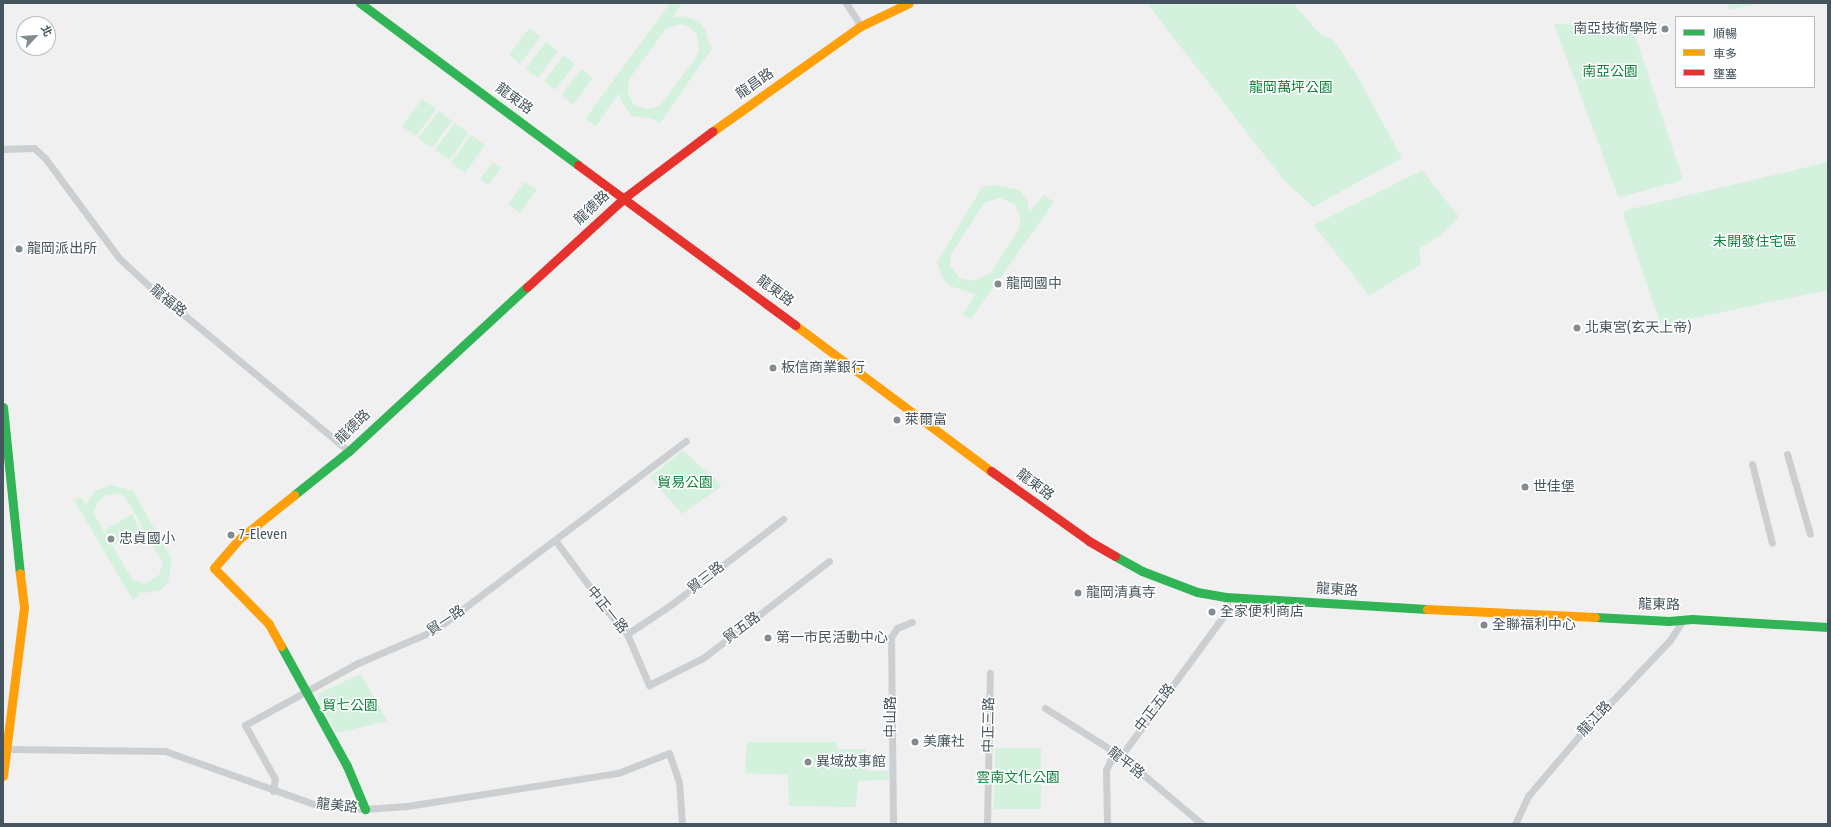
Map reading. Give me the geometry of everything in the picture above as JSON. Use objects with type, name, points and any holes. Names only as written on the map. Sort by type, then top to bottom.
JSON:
[{"type":"street","name":"龍東路","points":[[360,3],[1089,541],[1142,571],[1197,592],[1226,597],[1828,627]]},
{"type":"street","points":[[846,3],[861,26]]},
{"type":"street","name":"龍昌路","points":[[624,198],[719,126],[861,26],[909,3]]},
{"type":"street","name":"龍福路","points":[[3,149],[34,148],[44,158],[120,258],[131,269],[349,451]]},
{"type":"street","name":"龍德路","points":[[307,691],[269,624],[214,568],[238,540],[349,451],[624,198]]},
{"type":"street","points":[[3,408],[24,606],[3,776]]},
{"type":"street","name":"貿一路","points":[[273,791],[275,779],[245,725],[358,663],[435,630],[686,440]]},
{"type":"street","points":[[1787,454],[1810,534]]},
{"type":"street","points":[[1752,464],[1772,544]]},
{"type":"street","name":"貿三路","points":[[627,634],[672,604],[783,519]]},
{"type":"street","name":"中正一路","points":[[555,540],[609,613],[627,634],[650,685]]},
{"type":"street","name":"貿五路","points":[[650,685],[703,658],[829,561]]},
{"type":"street","name":"中正五路","points":[[1107,824],[1106,770],[1110,761],[1121,756],[1228,610],[1226,597]]},
{"type":"street","name":"龍江路","points":[[1515,824],[1528,796],[1580,735],[1670,640],[1683,620]]},
{"type":"street","name":"中山路","points":[[893,824],[891,637],[897,628],[912,622]]},
{"type":"street","name":"中正三路","points":[[987,824],[990,673]]},
{"type":"street","points":[[307,691],[347,766],[365,809]]},
{"type":"street","name":"龍平路","points":[[1045,708],[1121,756],[1202,824]]},
{"type":"street","name":"龍美路","points":[[7,749],[165,751],[273,791],[317,805],[365,809],[407,806],[618,773],[669,753],[679,782],[682,824]]},
{"type":"green space","points":[[670,3],[681,5],[673,18],[683,16],[698,21],[705,29],[709,44],[713,47],[660,123],[653,119],[632,116],[622,102],[619,93],[596,126],[585,119]],"holes":[[[681,24],[688,26],[697,34],[699,50],[696,58],[660,106],[646,109],[634,105],[628,94],[629,79],[666,29]]]},
{"type":"green space","name":"龍岡萬坪公園","points":[[1147,3],[1293,3],[1318,32],[1334,41],[1355,72],[1402,158],[1313,207],[1287,183],[1268,160]]},
{"type":"green space","points":[[1728,3],[1761,3],[1729,10]]},
{"type":"green space","name":"南亞公園","points":[[1554,24],[1632,27],[1683,180],[1621,197],[1618,196]]},
{"type":"green space","points":[[529,28],[540,37],[520,64],[509,55]]},
{"type":"green space","points":[[546,42],[558,51],[538,78],[526,69]]},
{"type":"green space","points":[[564,55],[575,64],[555,90],[544,81]]},
{"type":"green space","points":[[581,69],[593,78],[573,105],[561,95]]},
{"type":"green space","points":[[422,99],[436,109],[416,136],[402,126]]},
{"type":"green space","points":[[439,111],[452,121],[432,148],[418,138]]},
{"type":"green space","points":[[455,123],[469,133],[449,160],[435,150]]},
{"type":"green space","points":[[471,135],[485,145],[465,173],[451,162]]},
{"type":"green space","points":[[493,162],[501,168],[488,185],[480,179]]},
{"type":"green space","name":"未開發住宅區","points":[[1828,162],[1828,290],[1666,324],[1660,323],[1623,214],[1626,210]]},
{"type":"green space","points":[[1422,170],[1459,217],[1441,235],[1419,249],[1421,264],[1369,296],[1314,225]]},
{"type":"green space","points":[[525,182],[537,190],[520,213],[508,204]]},
{"type":"green space","points":[[994,185],[1019,190],[1028,202],[1029,213],[1044,195],[1054,202],[971,319],[963,314],[976,294],[950,286],[943,279],[937,262],[982,187]],"holes":[[[1000,198],[1016,205],[1021,221],[1019,229],[990,274],[973,281],[959,278],[950,265],[951,254],[984,203]]]},
{"type":"green space","name":"貿易公園","points":[[683,450],[722,486],[682,514],[650,477]]},
{"type":"green space","points":[[111,485],[133,491],[172,560],[168,582],[161,590],[145,593],[137,592],[140,595],[133,600],[74,500],[81,497],[86,505],[95,491]],"holes":[[[120,493],[125,497],[163,563],[159,575],[145,584],[132,579],[93,513],[99,500],[105,495]]]},
{"type":"green space","points":[[132,514],[140,530],[114,545],[105,530]]},
{"type":"green space","name":"貿七公園","points":[[357,675],[362,676],[387,721],[342,732],[335,731],[318,698],[320,693]]},
{"type":"green space","points":[[747,742],[837,742],[837,749],[866,749],[866,771],[889,771],[889,780],[858,781],[856,807],[789,806],[788,775],[745,773]]},
{"type":"green space","name":"雲南文化公園","points":[[995,748],[1041,748],[1041,809],[994,809]]},
{"type":"traffic: fast","points":[[360,3],[578,165]]},
{"type":"traffic: fast","points":[[294,495],[349,451],[527,287]]},
{"type":"traffic: fast","points":[[3,407],[20,573]]},
{"type":"traffic: fast","points":[[1115,556],[1142,571],[1197,592],[1226,597],[1427,609]]},
{"type":"traffic: fast","points":[[1595,617],[1669,621],[1692,619],[1828,627]]},
{"type":"traffic: fast","points":[[281,646],[347,766],[365,809]]},
{"type":"traffic: slow","points":[[713,131],[861,26],[909,3]]},
{"type":"traffic: slow","points":[[795,325],[991,471]]},
{"type":"traffic: slow","points":[[281,646],[269,624],[214,568],[238,540],[294,495]]},
{"type":"traffic: slow","points":[[3,776],[24,607],[20,573]]},
{"type":"traffic: slow","points":[[1427,609],[1595,617]]},
{"type":"traffic: jam","points":[[527,287],[624,198],[713,131]]},
{"type":"traffic: jam","points":[[578,165],[795,325]]},
{"type":"traffic: jam","points":[[991,471],[1089,541],[1115,556]]},
{"type":"place","name":"南亞技術學院","points":[[1665,29]]},
{"type":"place","name":"龍岡派出所","points":[[19,249]]},
{"type":"place","name":"龍岡國中","points":[[998,284]]},
{"type":"place","name":"北東宮(玄天上帝)","points":[[1577,328]]},
{"type":"place","name":"板信商業銀行","points":[[773,368]]},
{"type":"place","name":"萊爾富","points":[[897,420]]},
{"type":"place","name":"世佳堡","points":[[1525,487]]},
{"type":"place","name":"7-Eleven","points":[[231,535]]},
{"type":"place","name":"忠貞國小","points":[[111,539]]},
{"type":"place","name":"龍岡清真寺","points":[[1078,593]]},
{"type":"place","name":"全家便利商店","points":[[1212,612]]},
{"type":"place","name":"全聯福利中心","points":[[1484,625]]},
{"type":"place","name":"第一市民活動中心","points":[[768,638]]},
{"type":"place","name":"美廉社","points":[[915,742]]},
{"type":"place","name":"異域故事館","points":[[808,762]]}]
